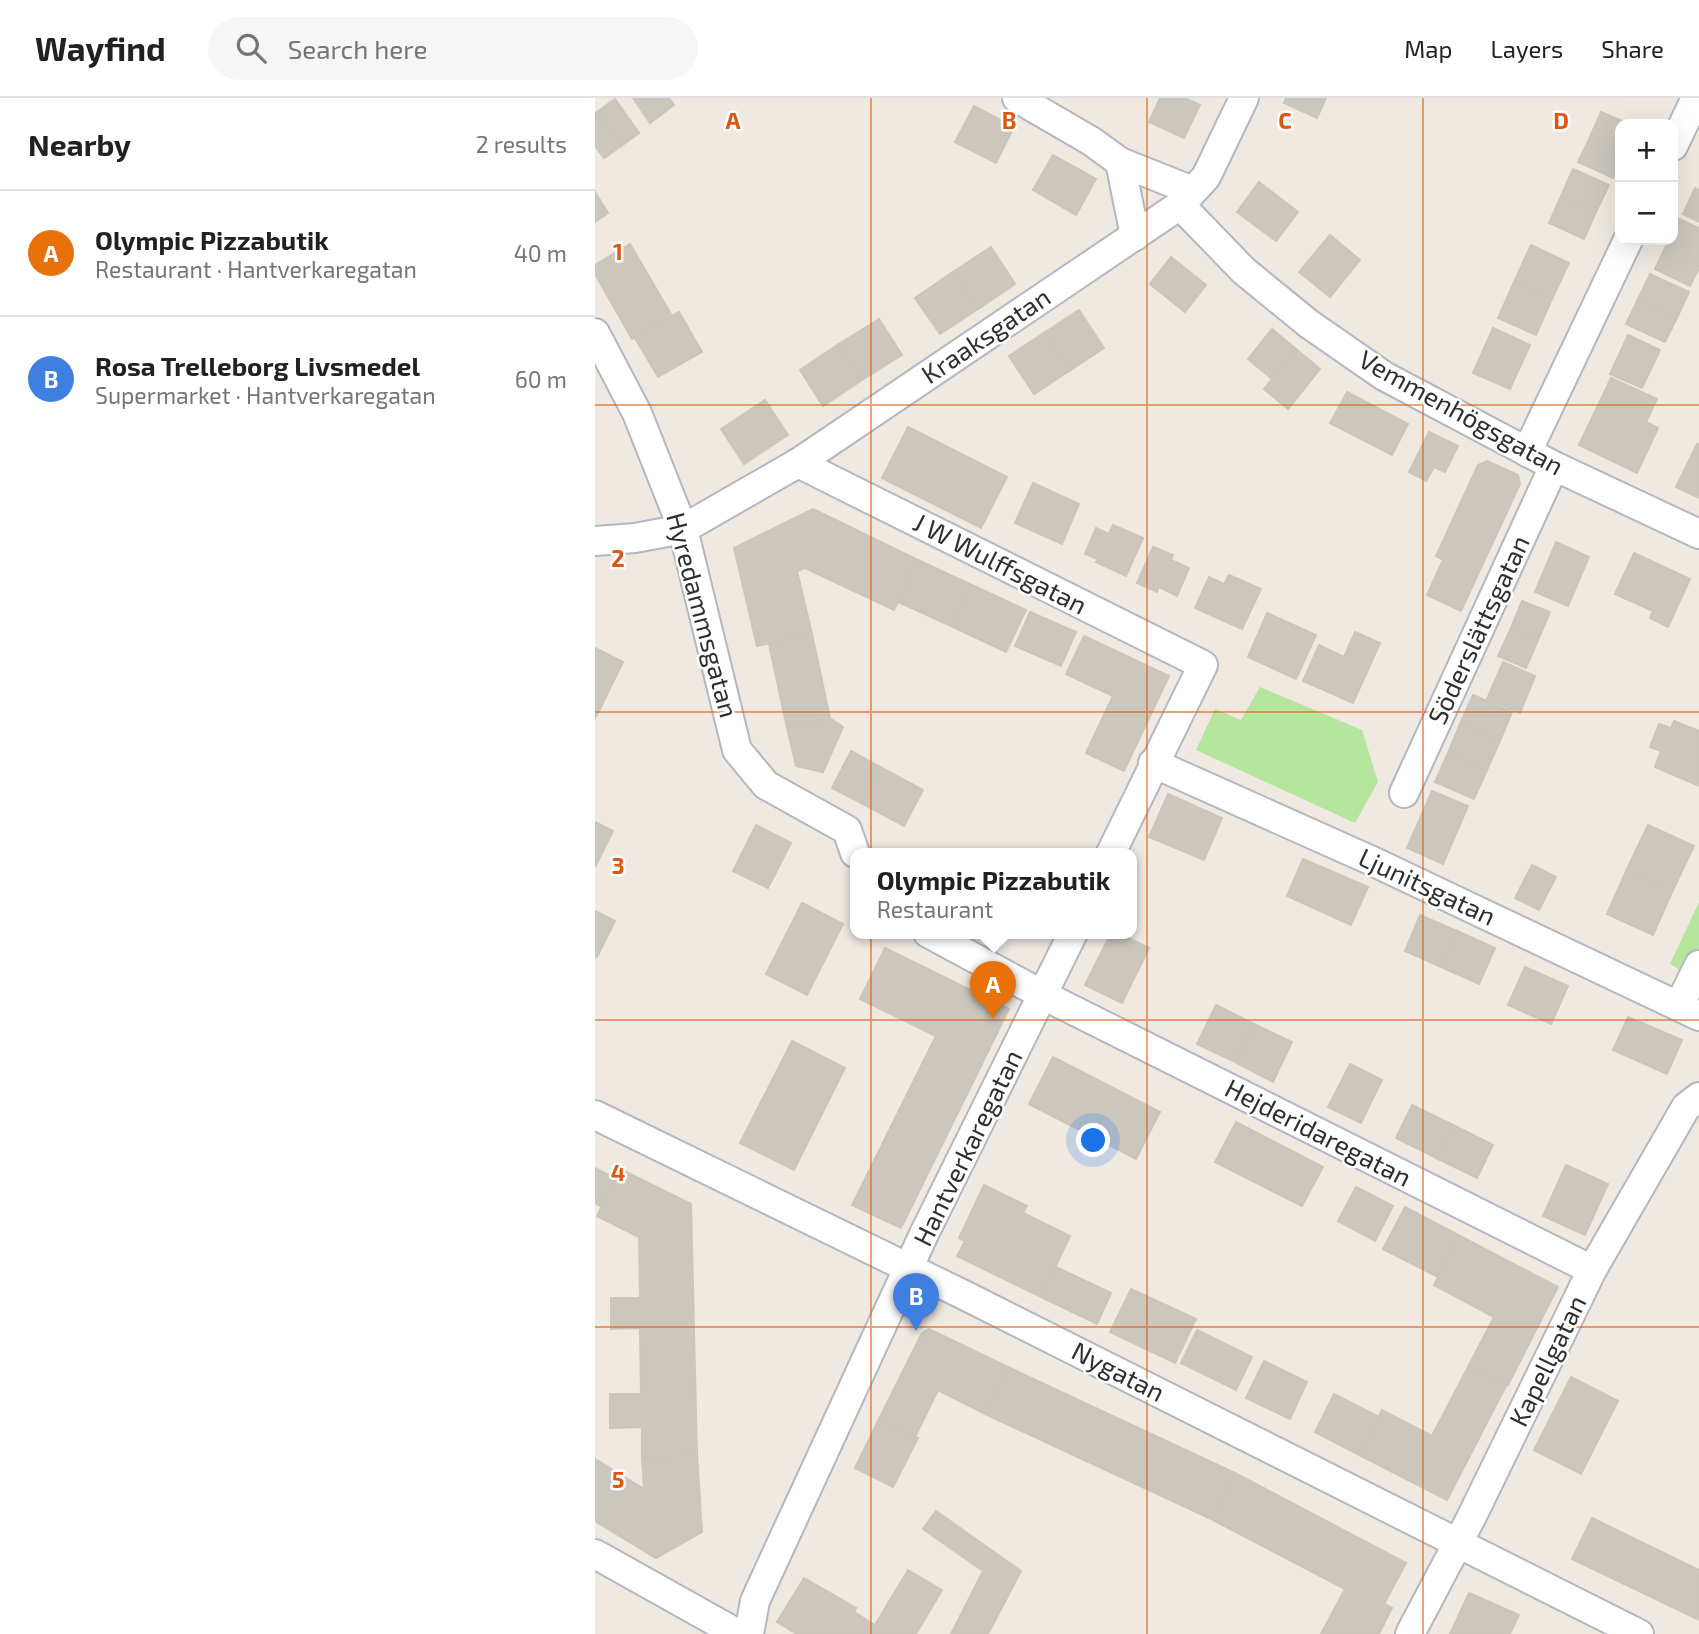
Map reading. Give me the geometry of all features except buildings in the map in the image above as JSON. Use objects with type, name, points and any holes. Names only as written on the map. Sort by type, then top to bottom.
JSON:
[{"type":"street","name":"Vemmenhögsgatan","points":[[1017,98],[1091,141],[1120,162],[1187,198],[1244,271],[1309,324],[1384,376],[1554,466],[1699,534]]},
{"type":"street","name":"Kraaksgatan","points":[[595,541],[635,538],[683,529],[798,463],[1135,236],[1187,198],[1206,177],[1244,98]]},
{"type":"street","points":[[1678,136],[1696,98]]},
{"type":"street","points":[[1120,162],[1135,236]]},
{"type":"street","points":[[1527,452],[1626,245]]},
{"type":"street","name":"Hyredammsgatan","points":[[595,333],[637,413],[683,529],[737,750],[766,785],[847,830],[853,848]]},
{"type":"street","name":"J W Wulffsgatan","points":[[798,463],[1203,665],[1153,764]]},
{"type":"street","name":"Söderslättsgatan","points":[[1404,793],[1554,466]]},
{"type":"street","points":[[1113,848],[1153,764]]},
{"type":"street","name":"Ljunitsgatan","points":[[1153,764],[1370,860],[1689,1011]]},
{"type":"street","points":[[939,939],[1043,995]]},
{"type":"street","name":"Hantverkaregatan","points":[[749,1634],[755,1601],[909,1268],[1070,939]]},
{"type":"street","points":[[1689,1011],[1699,965]]},
{"type":"street","name":"Hejderidaregatan","points":[[1043,995],[1592,1270]]},
{"type":"street","name":"Kapellgatan","points":[[1410,1634],[1459,1542],[1592,1270],[1686,1107],[1699,1097]]},
{"type":"street","name":"Nygatan","points":[[595,1115],[909,1268],[1639,1634]]},
{"type":"street","points":[[595,1554],[738,1634]]},
{"type":"green space","points":[[1260,687],[1362,730],[1378,782],[1355,823],[1196,750],[1215,709],[1241,720]]},
{"type":"green space","points":[[1699,902],[1699,981],[1670,964]]},
{"type":"place","name":"Olympic Pizzabutik","points":[[993,1019]]},
{"type":"place","name":"Rosa Trelleborg Livsmedel","points":[[916,1331]]}]
